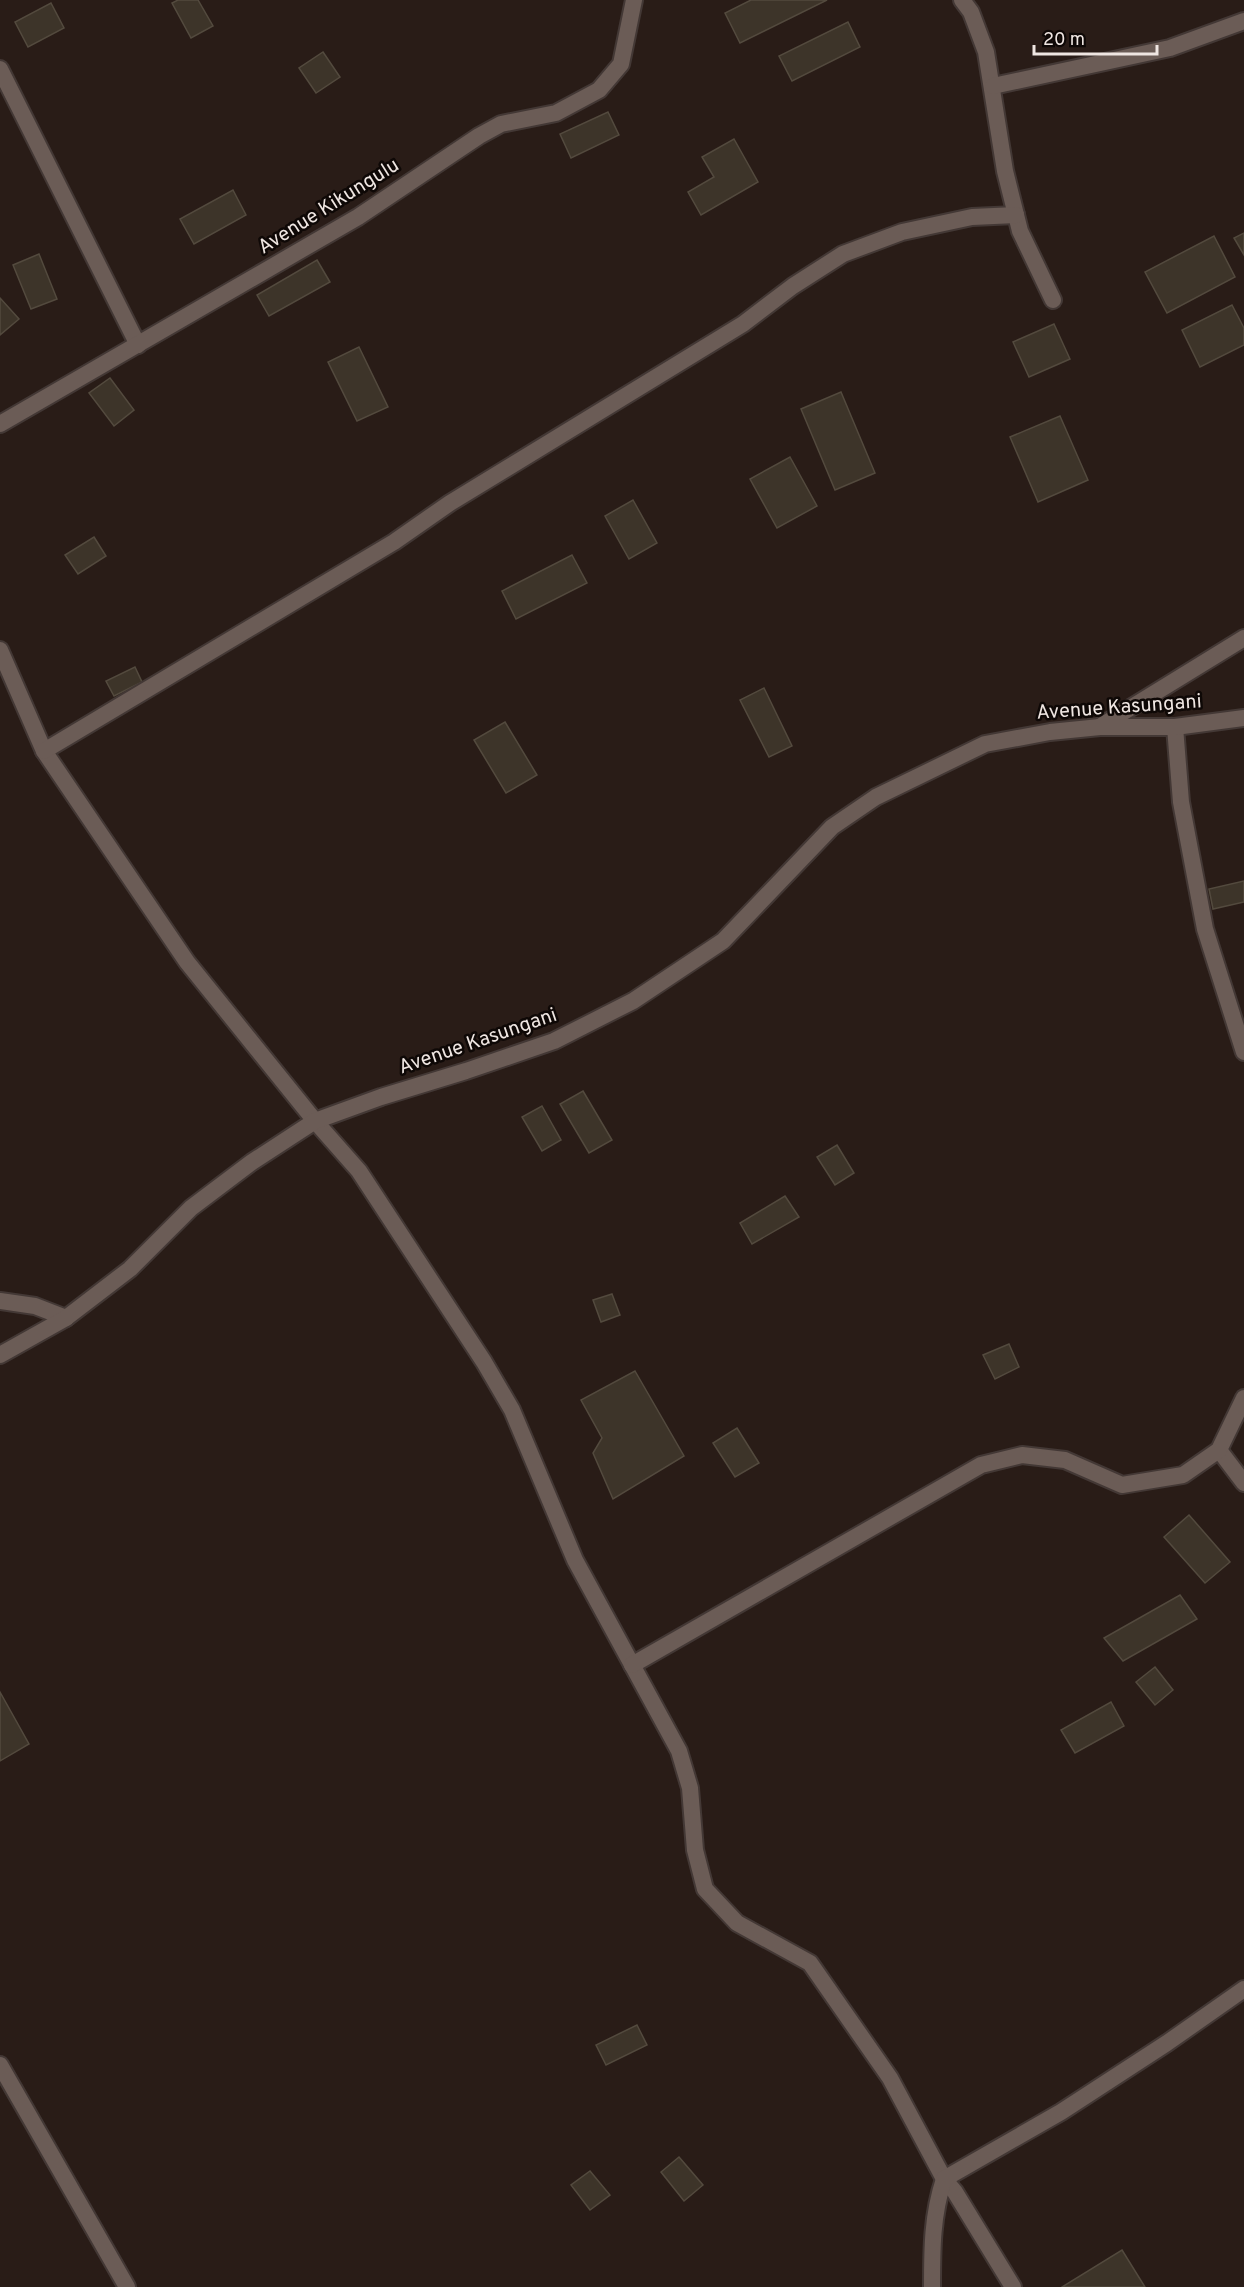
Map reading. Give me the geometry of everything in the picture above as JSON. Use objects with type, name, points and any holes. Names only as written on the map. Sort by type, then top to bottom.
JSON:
[{"type":"street","name":"Avenue Kikungulu","points":[[0,424],[358,217],[479,136],[501,124],[556,113],[599,90],[621,63],[634,0]]},
{"type":"street","points":[[962,0],[971,12],[986,52],[1005,171],[1020,231],[1053,300]]},
{"type":"street","points":[[993,86],[1170,48],[1244,21]]},
{"type":"street","points":[[0,69],[138,345]]},
{"type":"street","points":[[44,751],[394,542],[459,497],[743,324],[793,286],[843,254],[902,231],[972,217],[1016,215]]},
{"type":"street","points":[[1100,727],[1244,638]]},
{"type":"street","points":[[0,650],[44,751],[187,962],[315,1121],[359,1171],[484,1362],[512,1410],[575,1560],[679,1751],[690,1788],[695,1850],[705,1889],[737,1923],[810,1963],[890,2078],[944,2179],[955,2192],[1013,2287]]},
{"type":"street","name":"Avenue Kasungani","points":[[0,1355],[66,1318],[130,1269],[191,1208],[252,1162],[315,1121],[381,1097],[554,1041],[633,1001],[723,941],[832,827],[876,798],[985,744],[1050,732],[1100,727],[1175,727],[1244,718]]},
{"type":"street","points":[[1175,727],[1181,802],[1205,929],[1244,1052]]},
{"type":"street","points":[[0,1301],[35,1306],[66,1318]]},
{"type":"street","points":[[632,1665],[981,1465],[1022,1455],[1065,1460],[1122,1485],[1183,1475],[1219,1450],[1244,1398]]},
{"type":"street","points":[[1219,1450],[1244,1483]]},
{"type":"street","points":[[932,2287],[935,2203],[944,2179],[1061,2112],[1244,1989]]},
{"type":"street","points":[[0,2065],[127,2287]]},
{"type":"building","points":[[178,0],[198,0],[213,26],[191,38],[172,3]]},
{"type":"building","points":[[751,0],[827,0],[740,43],[725,13]]},
{"type":"building","points":[[51,3],[64,28],[28,47],[15,22]]},
{"type":"building","points":[[848,22],[860,47],[792,81],[779,56]]},
{"type":"building","points":[[323,52],[340,77],[316,93],[299,68]]},
{"type":"building","points":[[608,112],[619,135],[571,158],[560,134]]},
{"type":"building","points":[[734,139],[758,182],[701,215],[688,192],[714,177],[702,157]]},
{"type":"building","points":[[233,190],[246,215],[194,244],[180,219]]},
{"type":"building","points":[[1244,233],[1244,255],[1234,238]]},
{"type":"building","points":[[1214,236],[1235,277],[1167,313],[1145,272]]},
{"type":"building","points":[[39,254],[57,299],[31,309],[13,265]]},
{"type":"building","points":[[317,260],[330,282],[269,316],[257,295]]},
{"type":"building","points":[[0,298],[19,319],[0,335]]},
{"type":"building","points":[[1232,305],[1244,328],[1244,345],[1200,367],[1182,330]]},
{"type":"building","points":[[1054,324],[1070,359],[1029,377],[1013,342]]},
{"type":"building","points":[[359,347],[388,407],[357,421],[328,362]]},
{"type":"building","points":[[110,378],[134,410],[114,426],[89,393]]},
{"type":"building","points":[[841,392],[875,473],[835,490],[801,409]]},
{"type":"building","points":[[1060,416],[1088,480],[1038,502],[1010,437]]},
{"type":"building","points":[[790,457],[817,506],[777,528],[750,479]]},
{"type":"building","points":[[633,500],[657,543],[629,559],[605,516]]},
{"type":"building","points":[[94,537],[106,556],[78,574],[65,555]]},
{"type":"building","points":[[572,555],[587,583],[516,619],[502,591]]},
{"type":"building","points":[[135,667],[142,682],[114,696],[106,681]]},
{"type":"building","points":[[764,688],[792,746],[769,757],[740,700]]},
{"type":"building","points":[[505,722],[537,775],[506,793],[474,740]]},
{"type":"building","points":[[1244,881],[1244,902],[1213,909],[1209,889]]},
{"type":"building","points":[[583,1091],[612,1140],[589,1153],[560,1104]]},
{"type":"building","points":[[542,1106],[561,1140],[542,1151],[522,1117]]},
{"type":"building","points":[[837,1145],[854,1173],[835,1185],[817,1157]]},
{"type":"building","points":[[785,1196],[799,1217],[752,1244],[740,1223]]},
{"type":"building","points":[[612,1294],[620,1315],[601,1322],[593,1300]]},
{"type":"building","points":[[1009,1344],[1019,1367],[995,1379],[983,1355]]},
{"type":"building","points":[[635,1371],[684,1456],[613,1499],[593,1453],[602,1438],[581,1400]]},
{"type":"building","points":[[737,1428],[759,1463],[735,1477],[713,1443]]},
{"type":"building","points":[[1189,1515],[1230,1562],[1205,1583],[1164,1537]]},
{"type":"building","points":[[1180,1595],[1197,1619],[1123,1661],[1104,1638]]},
{"type":"building","points":[[1155,1667],[1173,1690],[1155,1705],[1136,1682]]},
{"type":"building","points":[[0,1692],[29,1744],[0,1761]]},
{"type":"building","points":[[1111,1702],[1124,1726],[1075,1753],[1061,1730]]},
{"type":"building","points":[[637,2025],[647,2045],[606,2065],[596,2045]]},
{"type":"building","points":[[679,2157],[703,2185],[684,2201],[661,2172]]},
{"type":"building","points":[[590,2171],[610,2195],[590,2210],[571,2185]]},
{"type":"building","points":[[1122,2250],[1145,2287],[1062,2287]]}]
